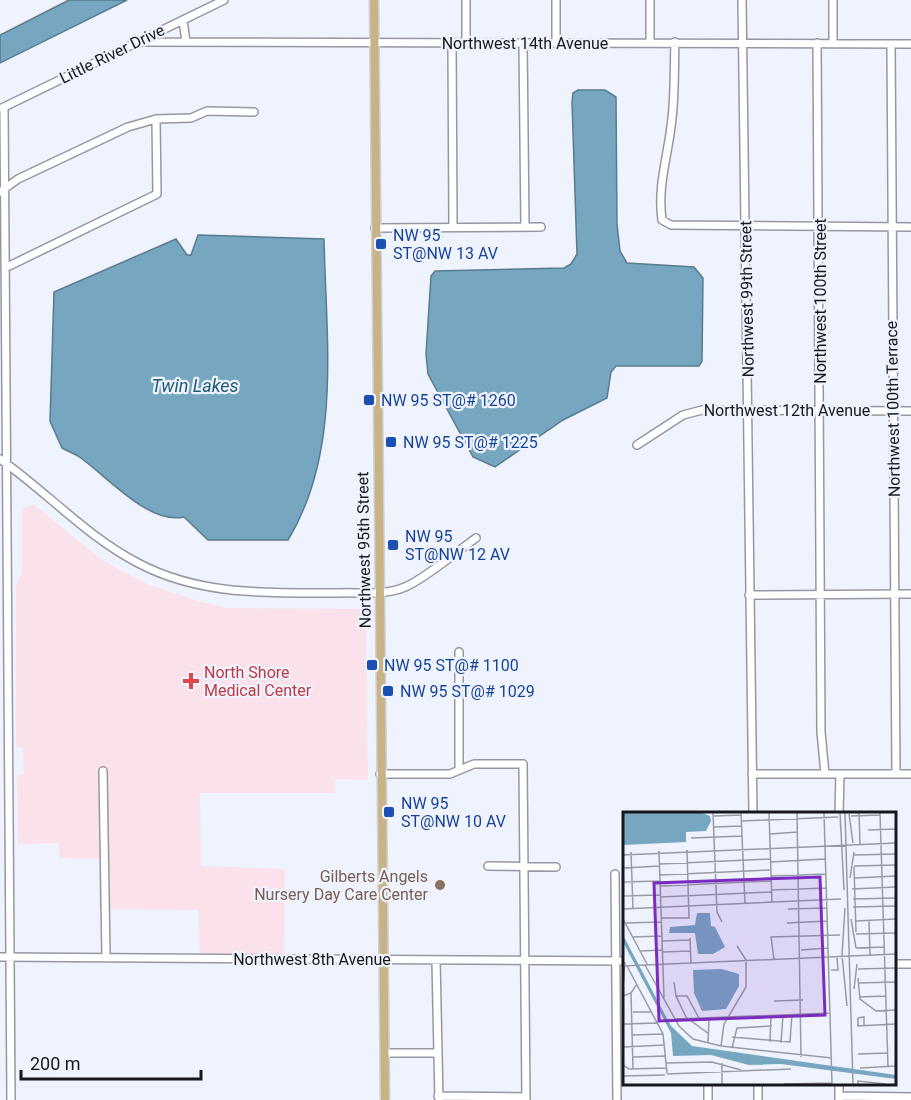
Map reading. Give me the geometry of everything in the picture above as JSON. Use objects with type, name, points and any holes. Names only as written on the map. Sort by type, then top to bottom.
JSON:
[{"type":"main road","name":"Northwest 95th Street","points":[[374,0],[385,1100]]},
{"type":"street","name":"Little River Drive","points":[[2,108],[224,0]]},
{"type":"street","points":[[466,0],[466,43]]},
{"type":"street","points":[[556,0],[556,43]]},
{"type":"street","points":[[650,0],[650,43]]},
{"type":"street","name":"Northwest 99th Street","points":[[742,0],[753,812]]},
{"type":"street","points":[[832,43],[833,0]]},
{"type":"street","points":[[183,20],[186,42]]},
{"type":"street","name":"Northwest 14th Avenue","points":[[139,42],[911,44]]},
{"type":"street","points":[[675,42],[672,119],[662,173],[660,203],[662,220],[671,225],[911,227]]},
{"type":"street","points":[[452,43],[453,226]]},
{"type":"street","points":[[523,43],[525,227]]},
{"type":"street","name":"Northwest 100th Street","points":[[817,43],[823,594],[822,732],[825,774]]},
{"type":"street","name":"Northwest 100th Terrace","points":[[891,44],[890,227],[894,410],[896,774]]},
{"type":"street","points":[[2,108],[5,268],[3,333],[8,464],[11,1100]]},
{"type":"street","points":[[2,191],[18,179],[118,131],[156,119],[191,118],[207,111],[254,112]]},
{"type":"street","points":[[5,268],[157,194],[156,119]]},
{"type":"street","points":[[375,228],[541,227]]},
{"type":"street","name":"Northwest 12th Avenue","points":[[637,445],[688,412],[820,409],[911,411]]},
{"type":"street","points":[[0,459],[96,536],[136,563],[166,576],[238,592],[380,592],[406,587],[476,538]]},
{"type":"street","points":[[749,595],[911,594]]},
{"type":"street","points":[[459,652],[459,770]]},
{"type":"street","points":[[0,747],[9,746]]},
{"type":"street","points":[[380,774],[450,774],[474,765],[523,764],[526,1099],[439,1098],[436,960]]},
{"type":"street","points":[[103,771],[106,958]]},
{"type":"street","points":[[752,774],[911,774]]},
{"type":"street","points":[[839,812],[840,774]]},
{"type":"street","points":[[0,822],[10,823]]},
{"type":"street","points":[[488,866],[556,867]]},
{"type":"street","points":[[615,873],[617,1100]]},
{"type":"street","points":[[0,886],[10,886]]},
{"type":"street","name":"Northwest 8th Avenue","points":[[0,957],[623,961]]},
{"type":"street","points":[[384,1053],[438,1053]]},
{"type":"street","points":[[839,1098],[911,1097]]},
{"type":"shaded area","name":"North Shore Medical Center","points":[[33,504],[101,559],[147,584],[201,602],[228,608],[359,609],[366,615],[368,780],[335,779],[335,793],[200,793],[201,866],[285,869],[284,954],[200,953],[198,910],[99,909],[99,859],[59,858],[59,843],[18,844],[17,775],[24,774],[23,747],[16,747],[16,585],[22,573],[22,509]]},
{"type":"water","points":[[69,0],[127,0],[0,63],[0,35]]},
{"type":"water","points":[[578,90],[605,90],[616,97],[617,224],[620,251],[627,263],[694,267],[703,278],[702,361],[699,366],[616,366],[611,372],[607,398],[563,420],[495,467],[473,457],[428,374],[426,354],[431,276],[435,271],[564,268],[571,264],[577,254],[572,102],[573,93]]},
{"type":"water","name":"Twin Lakes","points":[[198,235],[324,239],[328,355],[324,432],[317,469],[305,506],[288,540],[208,540],[184,517],[156,514],[128,497],[78,456],[62,448],[50,421],[54,292],[176,239],[187,255],[191,255]]},
{"type":"place","name":"NW 95 ST@NW 13 AV","points":[[381,244]]},
{"type":"place","name":"NW 95 ST@# 1260","points":[[369,400]]},
{"type":"place","name":"NW 95 ST@# 1225","points":[[391,442]]},
{"type":"place","name":"NW 95 ST@NW 12 AV","points":[[393,545]]},
{"type":"place","name":"NW 95 ST@# 1100","points":[[372,665]]},
{"type":"place","name":"North Shore Medical Center","points":[[191,681]]},
{"type":"place","name":"NW 95 ST@# 1029","points":[[388,691]]},
{"type":"place","name":"NW 95 ST@NW 10 AV","points":[[389,812]]},
{"type":"place","name":"Gilberts Angels Nursery Day Care Center","points":[[440,885]]}]
